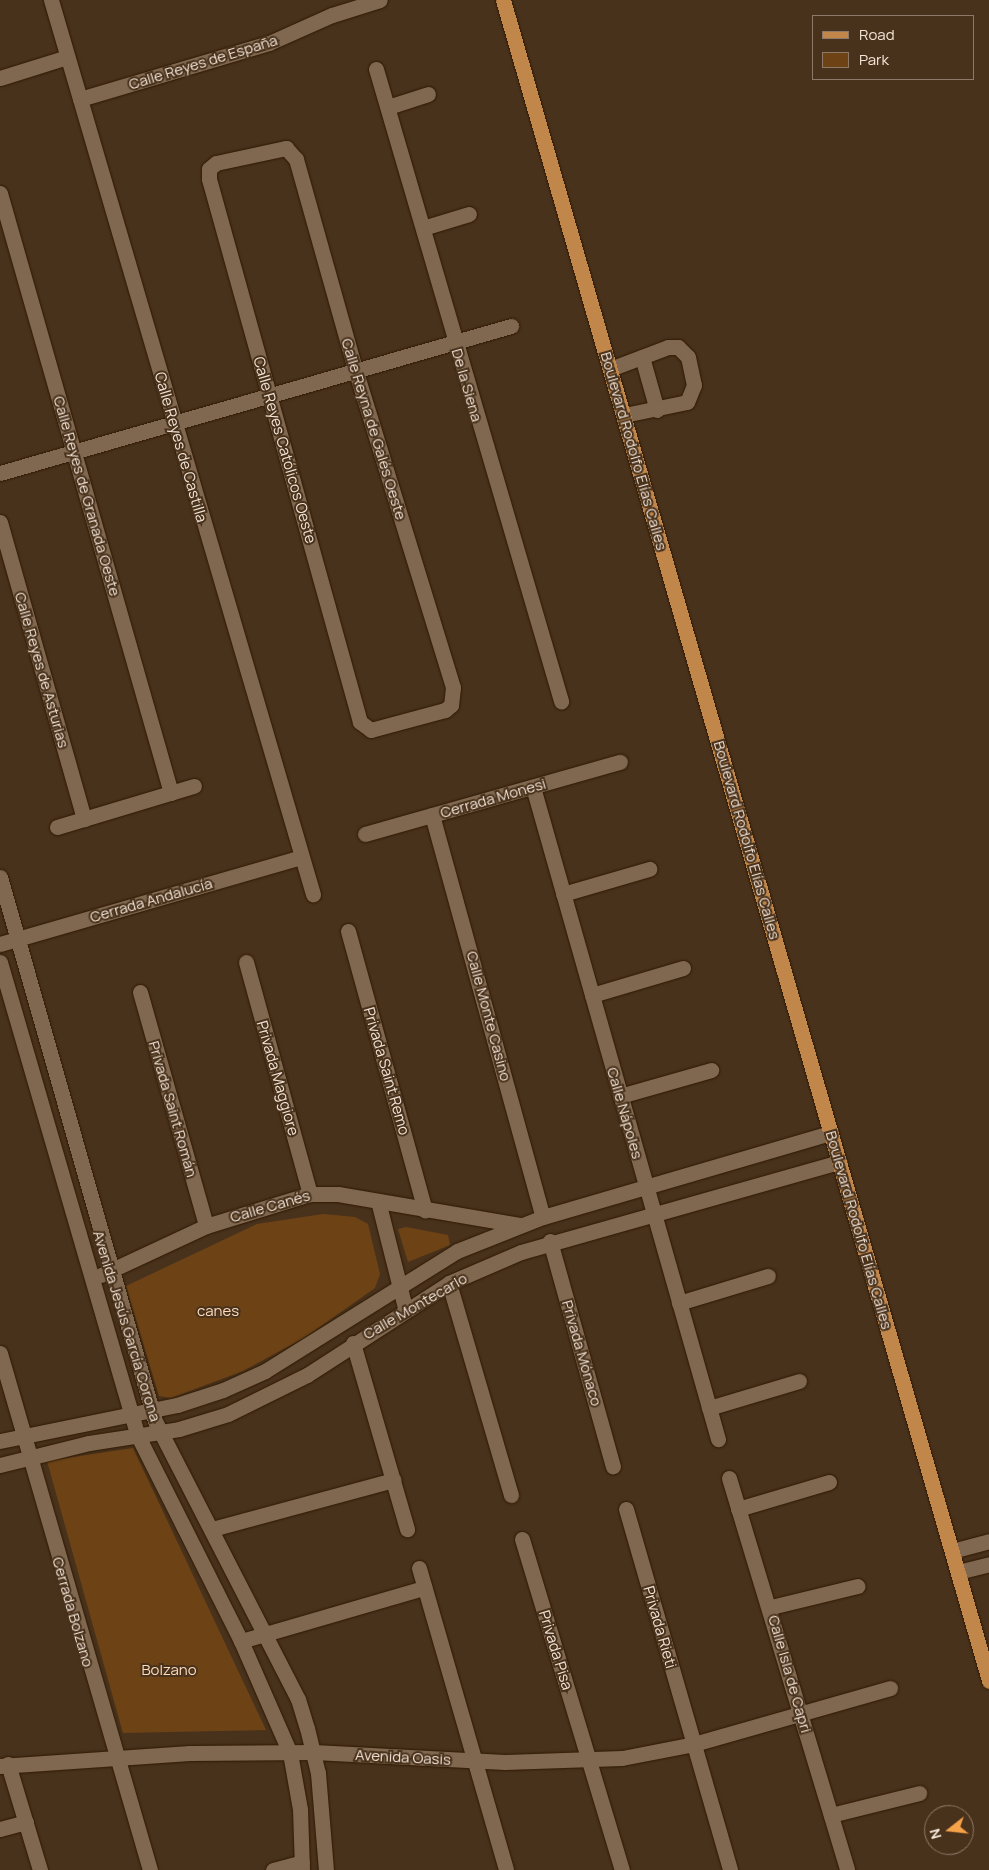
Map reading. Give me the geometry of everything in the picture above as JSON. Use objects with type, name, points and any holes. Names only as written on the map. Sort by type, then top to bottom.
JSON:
[{"type":"main road","name":"Boulevard Rodolfo Elías Calles","points":[[503,0],[989,1681]]},
{"type":"street","name":"Calle Reyes de España","points":[[80,99],[269,43],[375,0]]},
{"type":"street","name":"Calle Reyes de Castilla","points":[[57,1],[67,57],[313,894]]},
{"type":"street","points":[[0,78],[67,57]]},
{"type":"street","name":"De la Siena","points":[[376,69],[455,344],[561,700]]},
{"type":"street","points":[[388,106],[428,94]]},
{"type":"street","name":"Calle Reyes Católicos Oeste","points":[[286,148],[216,163],[209,169],[209,179],[360,722]]},
{"type":"street","name":"Calle Reyna de Galés Oeste","points":[[286,148],[296,159],[356,372],[454,687],[451,706],[445,710],[370,730],[360,722]]},
{"type":"street","name":"Calle Reyes de Granada Oeste","points":[[3,195],[171,793]]},
{"type":"street","points":[[423,228],[469,214]]},
{"type":"street","points":[[0,473],[173,422],[270,397],[455,344],[511,326]]},
{"type":"street","points":[[610,369],[668,347],[678,347],[688,357],[694,394],[687,402],[657,410],[624,415]]},
{"type":"street","points":[[642,357],[657,410]]},
{"type":"street","name":"Calle Reyes de Asturias","points":[[0,522],[84,819]]},
{"type":"street","name":"Cerrada Monesi","points":[[365,834],[620,762]]},
{"type":"street","points":[[57,827],[194,786]]},
{"type":"street","name":"Calle Nápoles","points":[[533,787],[652,1212],[718,1439]]},
{"type":"street","name":"Calle Monte Casino","points":[[432,815],[543,1218]]},
{"type":"street","name":"Cerrada Andalucía","points":[[0,944],[301,857]]},
{"type":"street","points":[[563,894],[649,869]]},
{"type":"street","name":"Avenida Jesús García Corona","points":[[0,877],[109,1272],[151,1410],[160,1433],[212,1529],[262,1632],[298,1699],[314,1752],[326,1870]]},
{"type":"street","name":"Privada Saint Remo","points":[[348,931],[425,1211]]},
{"type":"street","name":"Avenida Jesús García Corona","points":[[0,962],[5,997],[138,1436],[241,1641],[290,1753],[300,1810],[302,1866]]},
{"type":"street","name":"Privada Maggiore","points":[[246,962],[310,1194]]},
{"type":"street","points":[[592,995],[683,968]]},
{"type":"street","name":"Privada Saint Román","points":[[140,992],[206,1226]]},
{"type":"street","points":[[620,1096],[711,1070]]},
{"type":"street","name":"Calle Montecarlo","points":[[0,1442],[24,1435],[151,1410],[201,1398],[265,1371],[398,1285],[457,1251],[520,1225],[831,1133]]},
{"type":"street","name":"Calle Montecarlo","points":[[0,1466],[29,1458],[160,1433],[246,1406],[307,1375],[405,1308],[449,1283],[550,1240],[840,1162]]},
{"type":"street","name":"Calle Canés","points":[[90,1280],[206,1226],[310,1194],[378,1201],[425,1211],[520,1225]]},
{"type":"street","points":[[378,1201],[405,1308]]},
{"type":"street","name":"Privada Mónaco","points":[[550,1240],[613,1466]]},
{"type":"street","points":[[679,1302],[768,1276]]},
{"type":"street","points":[[449,1283],[511,1496]]},
{"type":"street","points":[[353,1343],[407,1529]]},
{"type":"street","name":"Cerrada Bolzano","points":[[0,1353],[114,1757],[150,1870]]},
{"type":"street","points":[[709,1408],[799,1381]]},
{"type":"street","name":"Calle Isla de Capri","points":[[729,1478],[771,1608],[847,1870]]},
{"type":"street","points":[[212,1529],[393,1480]]},
{"type":"street","points":[[738,1509],[829,1482]]},
{"type":"street","name":"Privada Rieti","points":[[626,1509],[730,1870]]},
{"type":"street","name":"Privada Pisa","points":[[522,1540],[622,1870]]},
{"type":"street","points":[[952,1551],[989,1541]]},
{"type":"street","points":[[958,1572],[989,1564]]},
{"type":"street","points":[[419,1568],[506,1870]]},
{"type":"street","points":[[771,1608],[858,1586]]},
{"type":"street","points":[[241,1641],[262,1632],[424,1588]]},
{"type":"street","name":"Avenida Oasis","points":[[4,1765],[114,1757],[314,1752],[476,1761],[590,1760],[694,1744],[800,1712],[890,1688]]},
{"type":"street","points":[[4,1765],[26,1822],[40,1870]]},
{"type":"street","points":[[831,1815],[919,1793]]},
{"type":"street","points":[[0,1829],[26,1822]]},
{"type":"street","points":[[273,1870],[302,1866]]},
{"type":"green space","name":"canes","points":[[323,1214],[355,1217],[368,1224],[380,1274],[375,1288],[304,1338],[243,1371],[171,1398],[159,1396],[126,1286],[257,1224]]},
{"type":"green space","points":[[406,1227],[448,1235],[450,1245],[408,1262],[398,1229]]},
{"type":"green space","name":"Bolzano","points":[[133,1448],[266,1730],[123,1733],[47,1461]]}]
